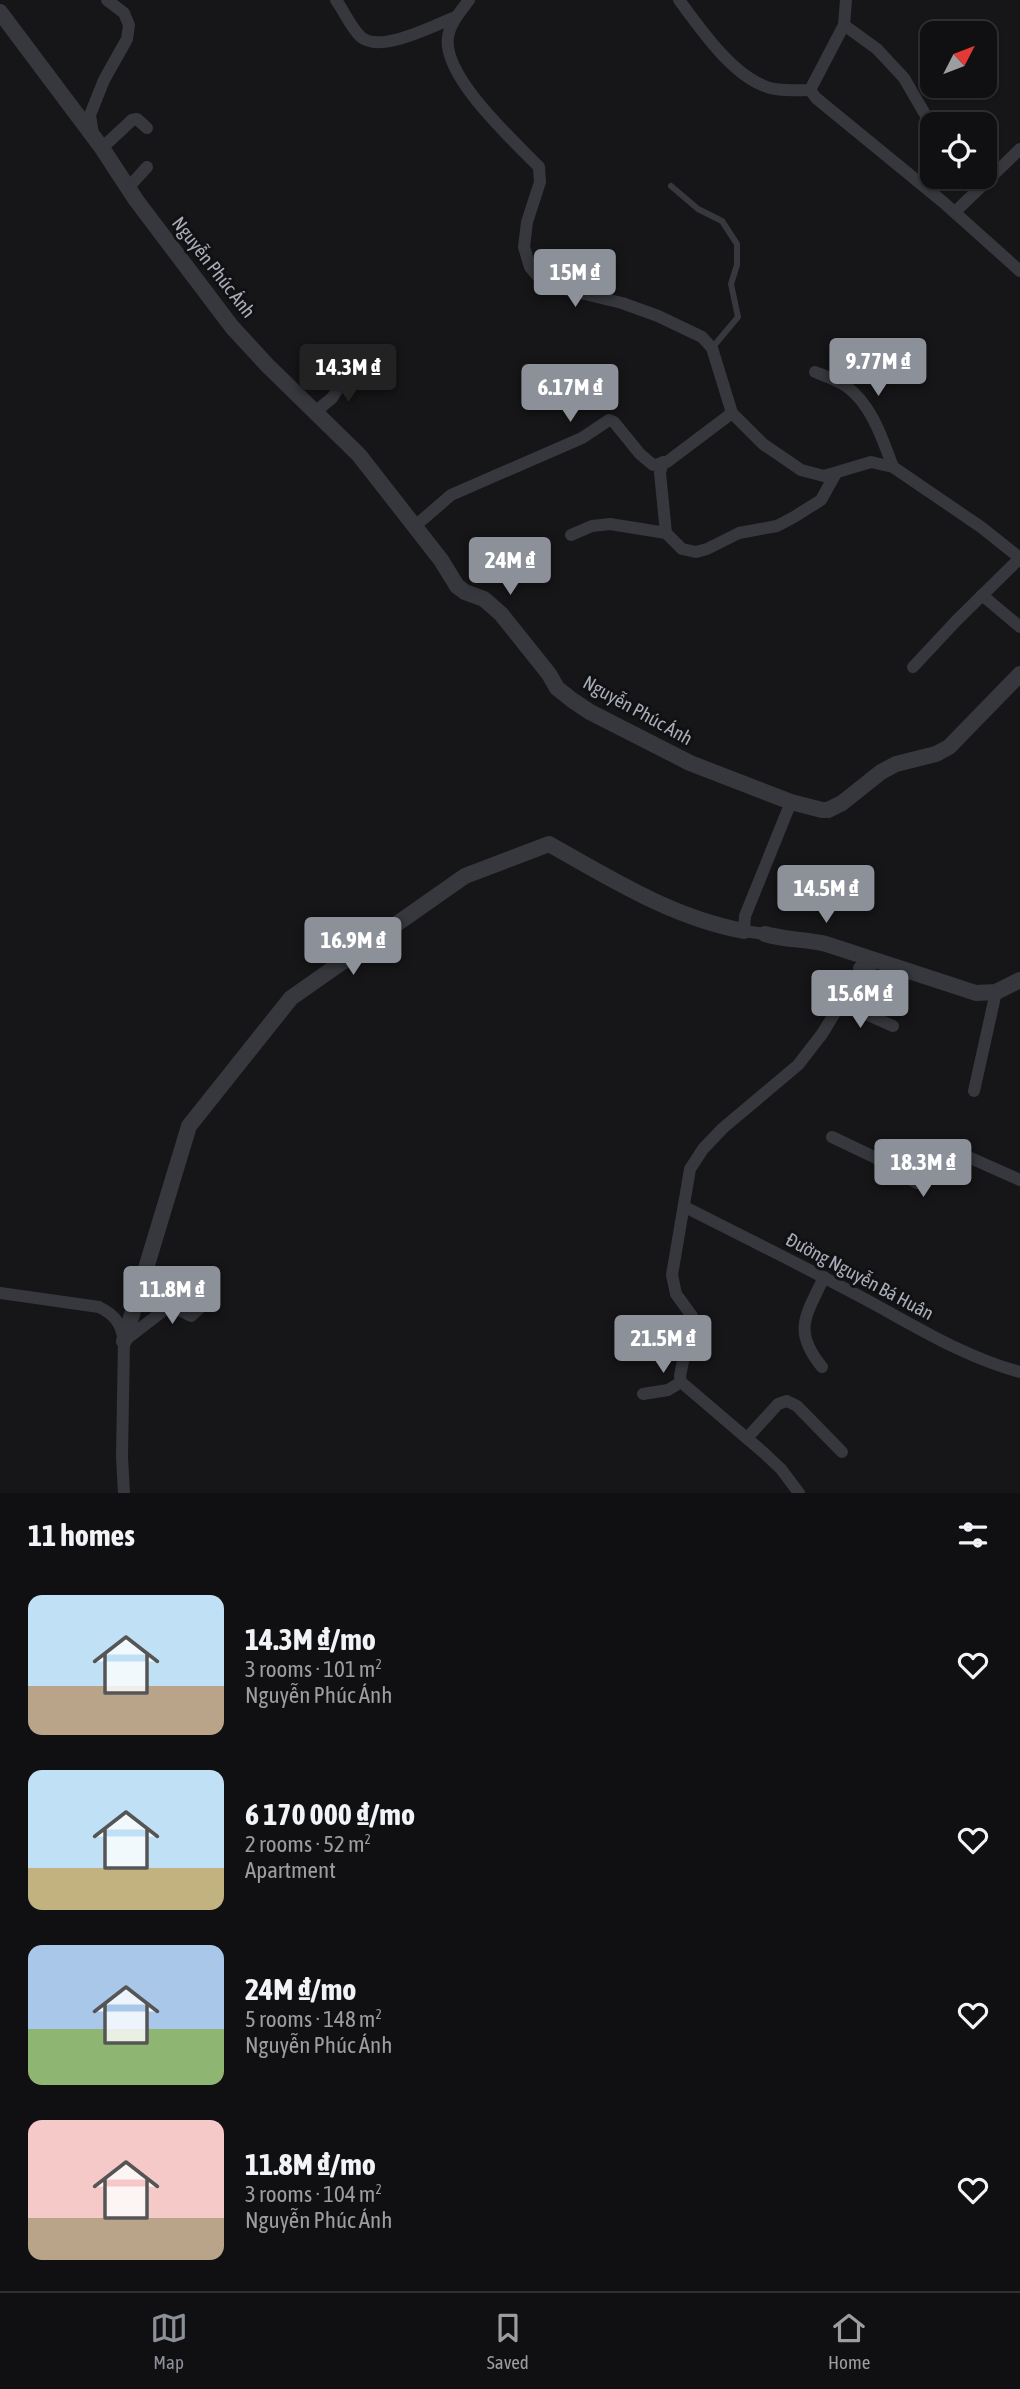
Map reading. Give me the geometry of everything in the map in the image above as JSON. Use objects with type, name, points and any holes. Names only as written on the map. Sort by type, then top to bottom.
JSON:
[{"type":"street","points":[[107,0],[124,13],[129,24],[127,39],[104,80],[90,115],[93,134],[102,148],[132,120],[137,119],[147,128]]},
{"type":"street","points":[[336,0],[361,37],[371,43],[388,43],[456,17]]},
{"type":"street","points":[[469,0],[456,17],[447,38],[453,68],[496,122],[539,167],[540,182],[527,222],[524,247],[530,267],[541,281],[622,303],[658,316],[702,337],[712,348],[732,413],[763,444],[801,470],[824,476],[871,462],[893,467],[981,527],[1020,558],[913,667]]},
{"type":"street","points":[[679,0],[733,65],[761,85],[782,90],[810,90]]},
{"type":"street","points":[[810,90],[844,25],[846,0]]},
{"type":"street","name":"Nguyễn Phúc Ánh","points":[[0,12],[232,327],[376,476],[441,560],[457,586],[484,599],[501,614],[557,688],[590,712],[690,763],[791,802],[828,810],[842,803],[895,764],[942,751],[1020,674]]},
{"type":"street","points":[[844,25],[877,49],[904,78],[924,112]]},
{"type":"street","points":[[810,90],[816,98],[955,212],[1020,271]]},
{"type":"street","points":[[997,171],[1020,149]]},
{"type":"street","points":[[128,188],[147,167]]},
{"type":"street","points":[[955,212],[979,189]]},
{"type":"street","points":[[315,412],[332,398],[350,371]]},
{"type":"street","points":[[815,372],[846,387],[862,404],[878,425],[893,467]]},
{"type":"street","points":[[414,527],[451,495],[582,438],[609,420],[614,422],[640,454],[653,465],[663,462],[732,413]]},
{"type":"street","points":[[663,462],[660,473],[666,533]]},
{"type":"street","points":[[571,535],[592,526],[610,524],[666,533],[682,549],[696,552],[708,549],[739,533],[778,526],[821,500],[836,473]]},
{"type":"street","points":[[982,595],[1020,627]]},
{"type":"street","points":[[744,931],[745,916],[791,802]]},
{"type":"street","points":[[124,1341],[189,1126],[291,998],[465,876],[549,844],[648,900],[720,926],[784,940],[803,938],[826,944],[976,993],[996,992],[1020,980]]},
{"type":"street","points":[[799,1493],[781,1469],[681,1382],[692,1316],[676,1294],[672,1275],[685,1207],[687,1180],[696,1159],[723,1128],[787,1076],[875,961]]},
{"type":"street","points":[[974,1091],[996,992]]},
{"type":"street","points":[[842,1003],[893,1027]]},
{"type":"street","points":[[832,1136],[917,1183],[928,1177],[948,1148],[1020,1180]]},
{"type":"street","name":"Đường Nguyễn Bá Huân","points":[[685,1207],[960,1349],[1020,1372]]},
{"type":"street","points":[[822,1367],[807,1344],[803,1321],[824,1277]]},
{"type":"street","points":[[0,1293],[99,1307],[111,1313],[121,1325],[124,1341],[124,1493]]},
{"type":"street","points":[[124,1341],[168,1307],[191,1316],[203,1305]]},
{"type":"street","points":[[643,1394],[668,1390],[681,1382]]},
{"type":"street","points":[[747,1438],[778,1404],[787,1401],[797,1406],[842,1452]]},
{"type":"lane","points":[[671,186],[698,209],[722,221],[737,244],[737,265],[731,284],[738,317],[712,348]]}]
